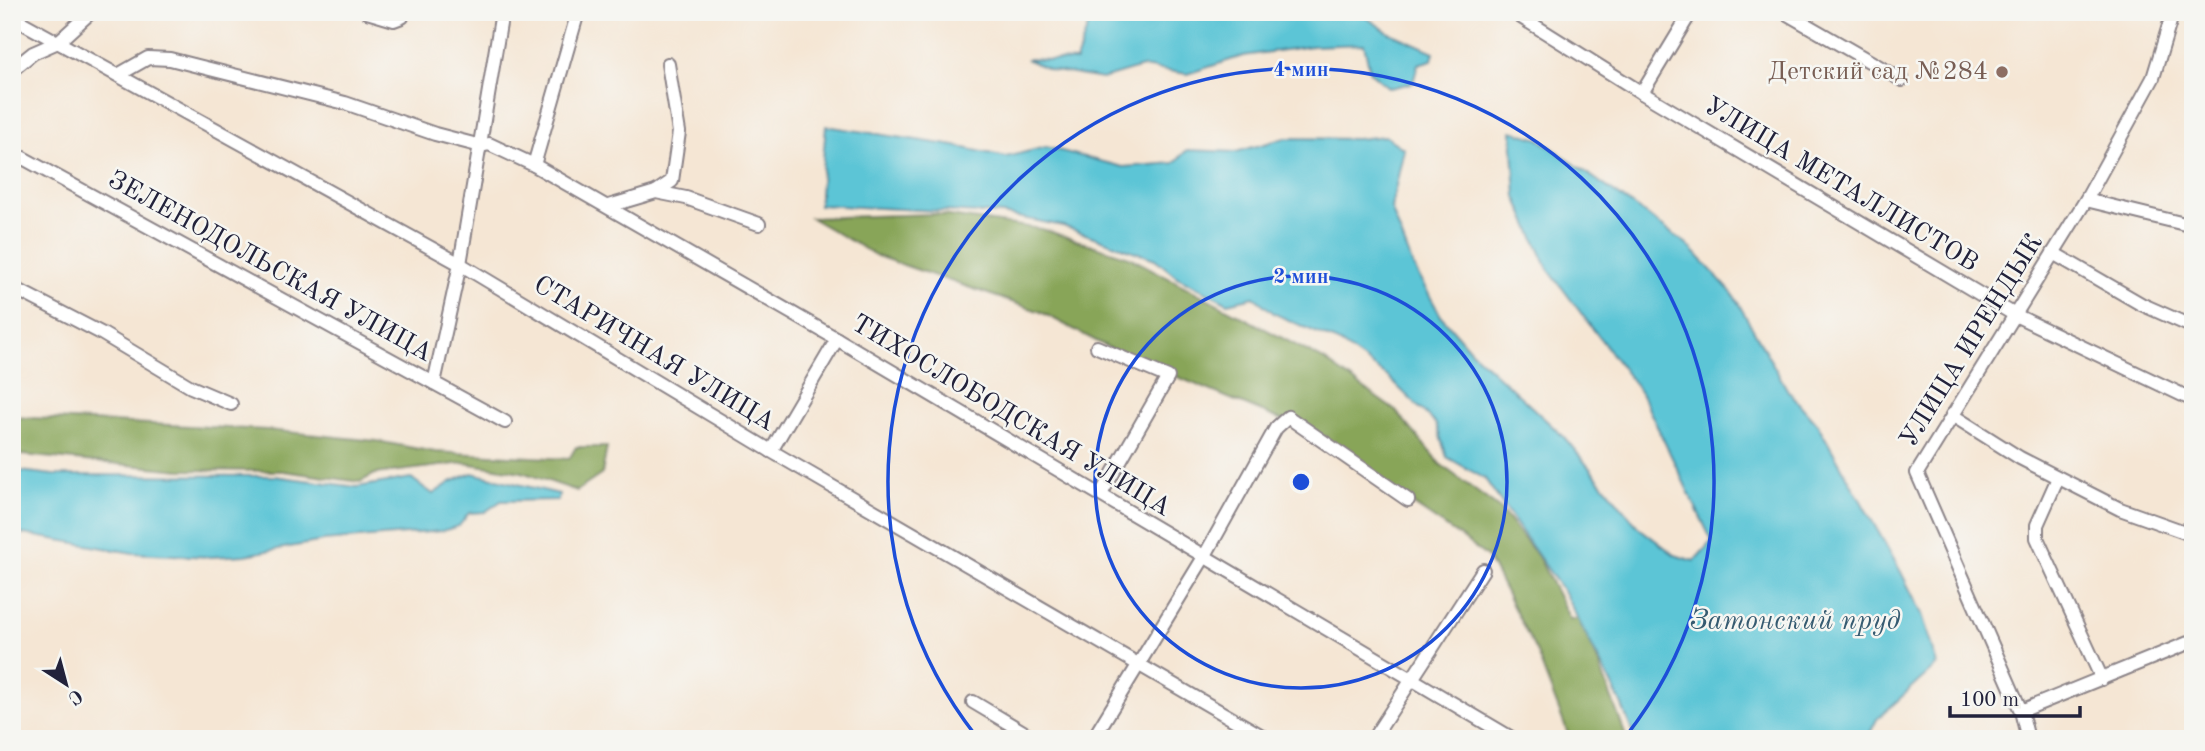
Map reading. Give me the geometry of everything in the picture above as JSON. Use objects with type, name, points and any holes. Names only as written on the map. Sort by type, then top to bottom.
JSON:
[{"type":"street","points":[[12,71],[33,53],[58,42],[91,12]]},
{"type":"street","points":[[367,12],[394,20],[403,15]]},
{"type":"street","points":[[434,383],[460,264],[502,12]]},
{"type":"street","points":[[534,165],[578,12]]},
{"type":"street","name":"УЛИЦА МЕТАЛЛИСТОВ","points":[[1513,12],[1642,93],[2015,315],[2193,400]]},
{"type":"street","points":[[1642,93],[1692,12]]},
{"type":"street","points":[[1784,12],[1902,80]]},
{"type":"street","name":"УЛИЦА ИРЕНДЫК","points":[[2028,739],[2021,711],[1917,473],[2086,200],[2153,78],[2173,12]]},
{"type":"street","name":"СТАРИЧНАЯ УЛИЦА","points":[[12,17],[460,264],[771,451],[1267,739]]},
{"type":"street","name":"ТИХОСЛОБОДСКАЯ УЛИЦА","points":[[118,75],[148,58],[170,58],[345,103],[435,134],[481,146],[489,144],[534,165],[838,339],[1513,739]]},
{"type":"street","points":[[609,206],[656,192],[673,181],[679,132],[668,64]]},
{"type":"street","name":"ЗЕЛЕНОДОЛЬСКАЯ УЛИЦА","points":[[12,152],[505,422]]},
{"type":"street","points":[[656,192],[686,198],[759,224]]},
{"type":"street","points":[[2086,200],[2193,226]]},
{"type":"street","points":[[2053,253],[2141,304],[2193,327]]},
{"type":"street","points":[[12,287],[101,333],[191,387],[231,404]]},
{"type":"street","points":[[771,451],[838,339]]},
{"type":"street","points":[[1097,347],[1168,377],[1101,494]]},
{"type":"street","points":[[1952,415],[2020,458],[2120,509],[2193,535]]},
{"type":"street","points":[[1093,739],[1204,557],[1276,428],[1288,417],[1408,500]]},
{"type":"street","points":[[2058,478],[2037,525],[2037,538],[2102,679]]},
{"type":"street","points":[[1373,739],[1483,570]]},
{"type":"street","points":[[2021,711],[2193,640]]},
{"type":"street","points":[[973,702],[1035,739]]},
{"type":"green space","points":[[935,214],[1042,229],[1129,257],[1324,360],[1397,412],[1440,464],[1500,509],[1538,556],[1570,619],[1582,619],[1627,739],[1570,739],[1536,651],[1488,558],[1301,428],[1115,351],[1041,312],[877,256],[811,218]]},
{"type":"green space","points":[[12,417],[268,430],[377,441],[435,452],[569,459],[576,447],[607,447],[602,474],[577,491],[522,472],[464,463],[375,474],[360,482],[283,471],[181,470],[12,454]]},
{"type":"water","points":[[1093,12],[1358,12],[1388,32],[1434,52],[1432,60],[1418,64],[1413,83],[1389,88],[1370,72],[1364,44],[1312,46],[1243,56],[1187,74],[1142,67],[1102,79],[1050,70],[1026,59],[1076,61]]},
{"type":"water","name":"Затонский пруд","points":[[826,126],[955,146],[1006,157],[1046,147],[1123,167],[1174,163],[1187,150],[1236,152],[1285,138],[1357,139],[1385,136],[1404,149],[1391,208],[1413,266],[1441,316],[1470,350],[1564,437],[1638,527],[1675,555],[1694,561],[1712,541],[1641,393],[1548,269],[1516,197],[1512,131],[1539,139],[1687,244],[1733,294],[1788,391],[1818,425],[1901,572],[1922,614],[1937,665],[1877,719],[1867,739],[1635,739],[1621,703],[1565,594],[1485,479],[1447,457],[1436,424],[1388,377],[1340,343],[1275,314],[1254,297],[1228,303],[1177,277],[1155,259],[1063,226],[1002,214],[819,205]]},
{"type":"water","points":[[12,470],[53,475],[274,476],[357,487],[411,478],[433,494],[472,473],[559,494],[558,500],[501,501],[485,512],[469,513],[459,526],[442,531],[323,541],[245,555],[211,557],[133,553],[12,532]]},
{"type":"place","name":"Детский сад №284","points":[[2002,72]]}]
